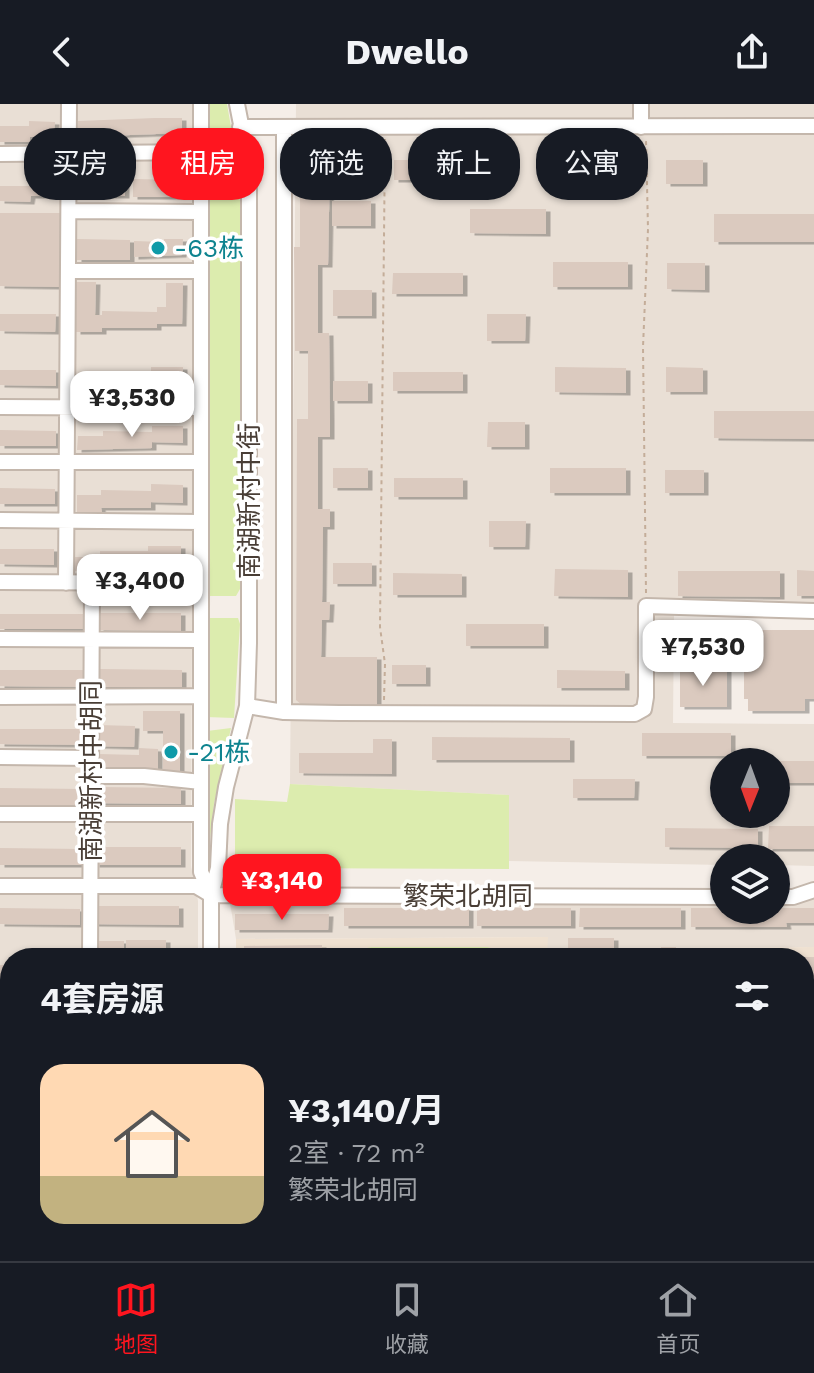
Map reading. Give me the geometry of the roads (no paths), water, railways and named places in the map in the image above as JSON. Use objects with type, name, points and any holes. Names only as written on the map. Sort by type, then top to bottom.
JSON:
[{"type":"street","points":[[69,104],[69,128]]},
{"type":"street","points":[[201,104],[201,128]]},
{"type":"street","name":"南湖新村中街","points":[[211,895],[218,868],[226,787],[247,706],[249,190],[246,150],[237,104]]},
{"type":"street","points":[[641,104],[643,126]]},
{"type":"street","points":[[240,127],[814,126]]},
{"type":"street","points":[[284,127],[284,712]]},
{"type":"street","points":[[0,154],[24,153]]},
{"type":"street","points":[[66,583],[69,200]]},
{"type":"street","points":[[201,200],[201,872],[211,895],[211,948]]},
{"type":"street","points":[[69,211],[201,212]]},
{"type":"street","points":[[69,271],[201,271]]},
{"type":"street","points":[[0,407],[200,408]]},
{"type":"street","points":[[0,462],[200,462]]},
{"type":"street","points":[[0,520],[200,522]]},
{"type":"street","points":[[0,582],[200,583]]},
{"type":"street","name":"南湖新村中胡同","points":[[90,948],[92,583]]},
{"type":"street","points":[[247,706],[284,712],[635,714],[644,709],[646,697],[646,606],[814,611]]},
{"type":"street","points":[[0,639],[200,640]]},
{"type":"street","points":[[0,697],[200,696]]},
{"type":"street","points":[[0,757],[91,758]]},
{"type":"street","points":[[91,776],[144,776],[201,782]]},
{"type":"street","points":[[0,814],[201,814]]},
{"type":"street","name":"繁荣北胡同","points":[[0,886],[196,886],[211,895],[710,897]]},
{"type":"street","points":[[790,897],[814,890]]},
{"type":"place","name":"-63栋","points":[[158,248]]},
{"type":"place","name":"-21栋","points":[[171,752]]}]
